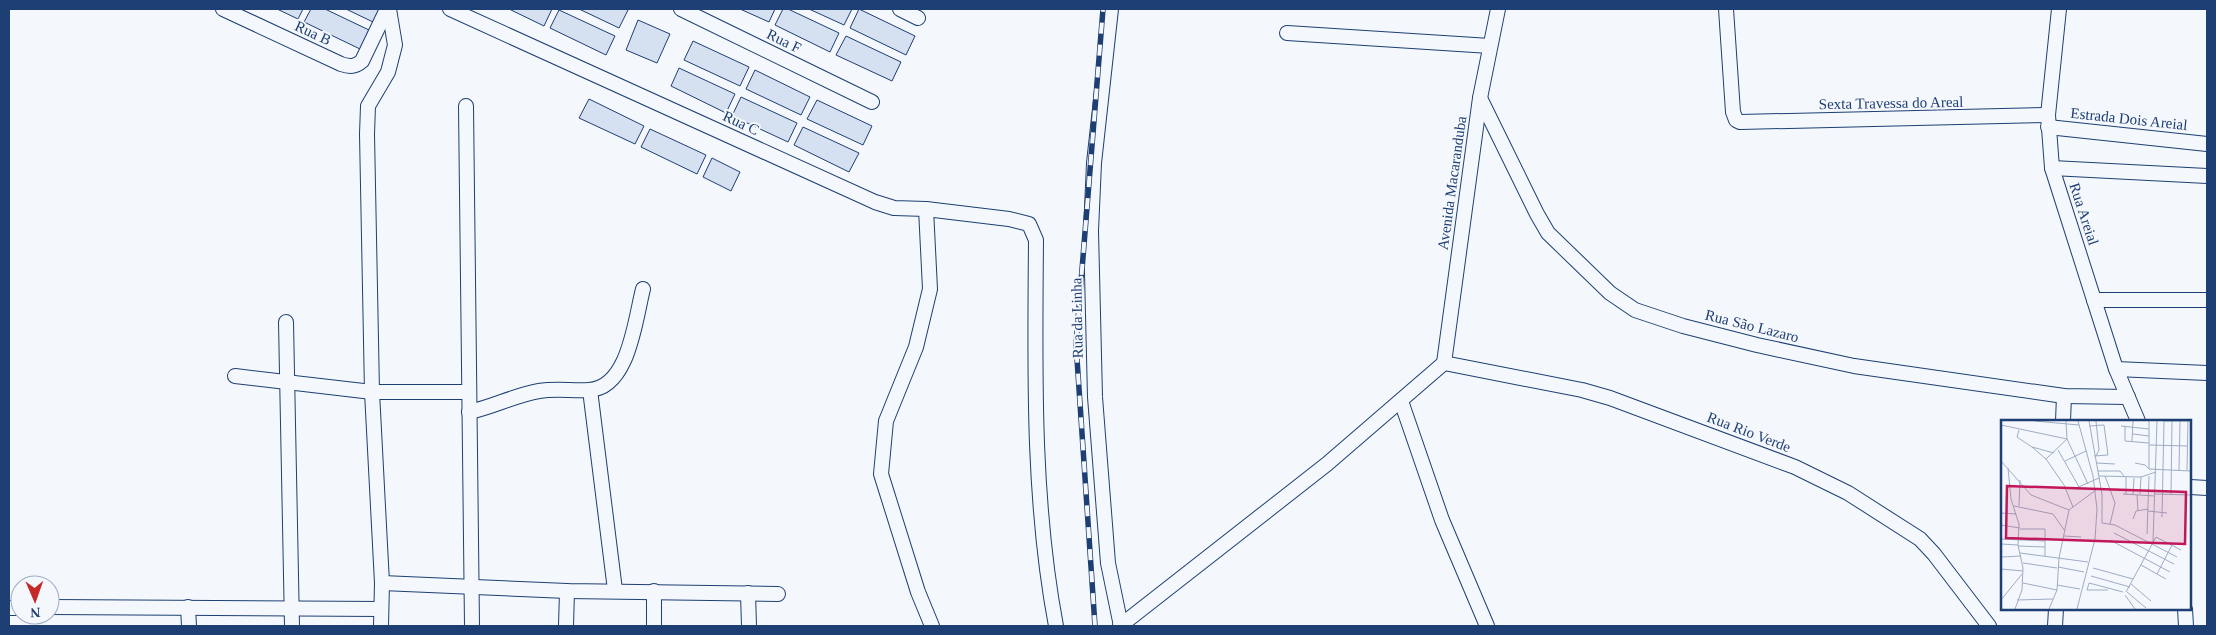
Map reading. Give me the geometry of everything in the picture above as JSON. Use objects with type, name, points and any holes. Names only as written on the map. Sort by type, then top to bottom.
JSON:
[{"type":"street","name":"Rua B","points":[[223,9],[350,67],[357,65],[362,60],[388,9]]},
{"type":"street","points":[[381,626],[382,583],[372,392],[368,106],[388,72],[392,60],[395,45],[388,9]]},
{"type":"street","name":"Rua C","points":[[450,9],[875,202],[894,208],[926,209],[1016,220],[1030,224],[1036,240],[1034,381],[1044,537],[1048,579],[1056,626]]},
{"type":"street","name":"Rua F","points":[[681,9],[872,102]]},
{"type":"street","points":[[900,9],[918,18]]},
{"type":"street","name":"Rua da Linha","points":[[1111,9],[1094,163],[1092,241],[1096,417],[1108,563],[1120,626]]},
{"type":"street","name":"Avenida Macaranduba","points":[[1444,363],[1480,98],[1498,9]]},
{"type":"street","name":"Sexta Travessa do Areal","points":[[1726,9],[1731,93],[1736,120],[1745,122],[2048,121]]},
{"type":"street","name":"Rua Areial","points":[[2059,9],[2048,121],[2052,168],[2116,369],[2138,420]]},
{"type":"street","points":[[1287,33],[1490,46]]},
{"type":"street","name":"Rua São Lazaro","points":[[1480,98],[1548,233],[1610,293],[1635,310],[1682,326],[1757,345],[1854,366],[2064,396],[2128,398]]},
{"type":"street","points":[[466,106],[472,626]]},
{"type":"street","name":"Estrada Dois Areial","points":[[2048,121],[2207,144]]},
{"type":"street","points":[[2052,168],[2207,176]]},
{"type":"street","points":[[926,209],[930,289],[916,347],[886,421],[881,474],[906,555],[932,626]]},
{"type":"street","points":[[469,412],[537,391],[558,388],[590,390],[602,386],[616,376],[628,350],[643,289]]},
{"type":"street","points":[[2094,300],[2207,300]]},
{"type":"street","points":[[286,322],[292,626]]},
{"type":"street","points":[[1120,626],[1327,464],[1444,363]]},
{"type":"street","name":"Rua Rio Verde","points":[[1444,363],[1582,390],[1610,398],[1820,479],[1848,493],[1920,539],[1934,554],[1989,626]]},
{"type":"street","points":[[2116,369],[2207,373]]},
{"type":"street","points":[[235,376],[372,392],[469,392]]},
{"type":"street","points":[[590,390],[615,590]]},
{"type":"street","points":[[2063,420],[2064,396]]},
{"type":"street","points":[[1401,401],[1442,520],[1487,626]]},
{"type":"street","points":[[2191,487],[2207,488]]},
{"type":"street","points":[[382,583],[567,590],[778,594]]},
{"type":"street","points":[[566,626],[567,590]]},
{"type":"street","points":[[654,591],[654,626]]},
{"type":"street","points":[[748,593],[748,626]]},
{"type":"street","points":[[60,607],[381,609]]},
{"type":"street","points":[[188,607],[189,626]]},
{"type":"street","points":[[2055,626],[2056,610]]},
{"type":"street","points":[[2185,610],[2186,626]]},
{"type":"building","points":[[277,9],[303,9],[298,19]]},
{"type":"building","points":[[311,9],[325,9],[369,30],[360,49],[304,22]]},
{"type":"building","points":[[346,9],[380,9],[373,22]]},
{"type":"building","points":[[509,9],[552,9],[544,26]]},
{"type":"building","points":[[579,9],[626,9],[628,10],[619,28]]},
{"type":"building","points":[[740,9],[775,9],[769,22]]},
{"type":"building","points":[[783,9],[788,9],[839,33],[830,52],[775,25]]},
{"type":"building","points":[[809,9],[852,9],[844,25]]},
{"type":"building","points":[[859,9],[915,36],[906,55],[850,28]]},
{"type":"building","points":[[559,10],[615,36],[606,55],[550,28]]},
{"type":"building","points":[[638,20],[670,34],[657,63],[626,50]]},
{"type":"building","points":[[846,36],[901,62],[892,81],[836,55]]},
{"type":"building","points":[[693,41],[749,67],[740,86],[684,60]]},
{"type":"building","points":[[679,68],[735,94],[726,113],[671,86]]},
{"type":"building","points":[[755,70],[810,97],[801,115],[746,89]]},
{"type":"building","points":[[741,97],[797,123],[788,142],[732,116]]},
{"type":"building","points":[[589,99],[644,126],[635,144],[579,118]]},
{"type":"building","points":[[817,100],[872,126],[863,145],[807,119]]},
{"type":"building","points":[[803,127],[859,153],[849,172],[794,145]]},
{"type":"building","points":[[650,129],[706,155],[697,174],[641,147]]},
{"type":"building","points":[[712,158],[740,172],[731,191],[703,177]]},
{"type":"railway","points":[[1095,626],[1076,344],[1103,9]]}]
